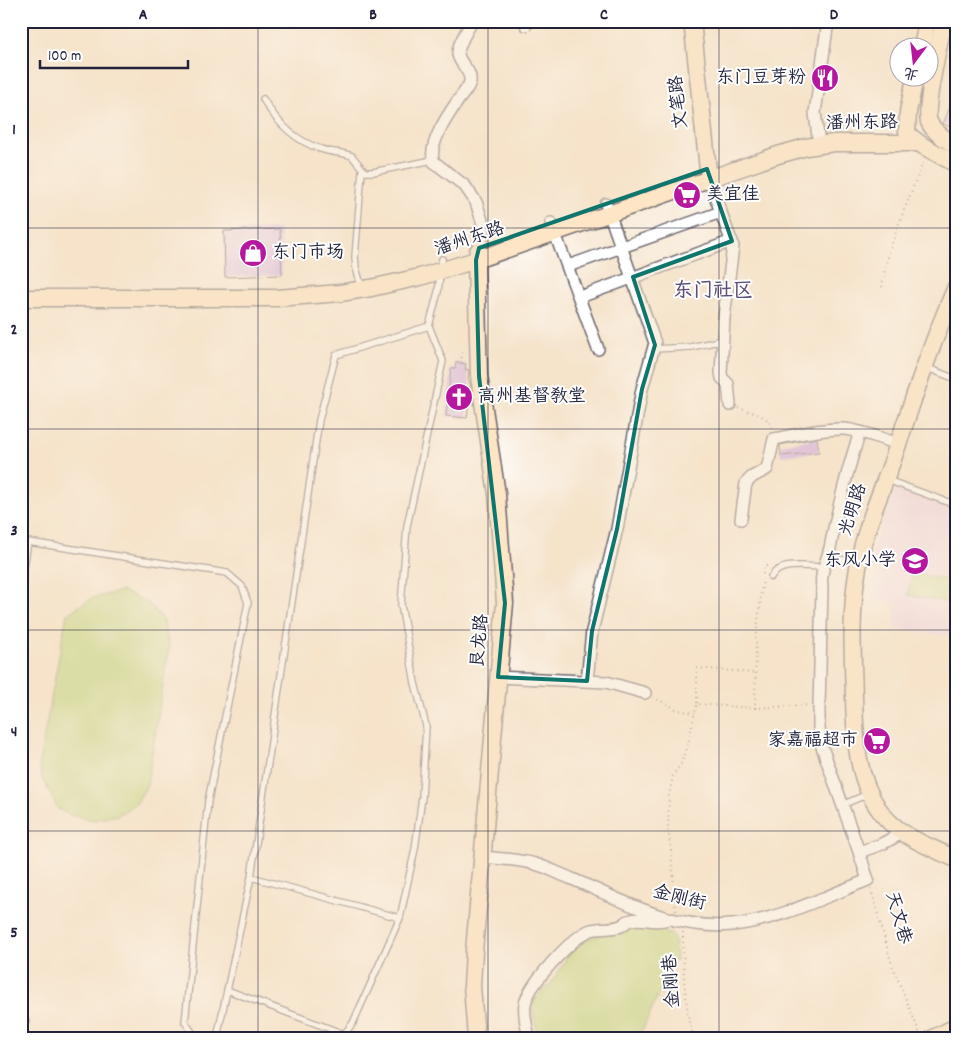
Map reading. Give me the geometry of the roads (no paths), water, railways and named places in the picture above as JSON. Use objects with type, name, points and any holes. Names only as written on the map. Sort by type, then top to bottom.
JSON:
[{"type":"street","points":[[472,21],[458,52],[460,61],[469,74],[469,84],[448,115],[432,151],[433,160],[466,186],[476,202],[484,227],[477,254]]},
{"type":"street","name":"文笔路","points":[[692,21],[708,174]]},
{"type":"street","points":[[744,21],[759,23],[762,21]]},
{"type":"street","points":[[818,140],[815,113],[828,21]]},
{"type":"street","points":[[924,38],[928,21]]},
{"type":"street","points":[[944,21],[928,115],[932,127],[956,146]]},
{"type":"street","points":[[913,88],[908,112],[918,141],[956,164]]},
{"type":"street","name":"潘州东路","points":[[21,298],[277,298],[315,296],[442,265],[708,174],[778,155],[818,140],[918,141]]},
{"type":"street","points":[[708,174],[733,248],[721,376],[728,384],[730,405]]},
{"type":"street","points":[[587,681],[593,626],[617,529],[642,389],[654,349],[654,341],[633,277],[608,209]]},
{"type":"street","points":[[568,266],[721,212]]},
{"type":"street","points":[[553,228],[598,349]]},
{"type":"street","points":[[580,297],[732,241]]},
{"type":"street","name":"艮龙路","points":[[476,1038],[473,995],[474,951],[505,603],[497,494],[480,376],[477,329],[477,254]]},
{"type":"street","name":"潘州东路","points":[[21,290],[281,288],[361,284]]},
{"type":"street","name":"光明路","points":[[956,288],[925,367],[867,530],[854,591],[852,629],[854,712],[863,778],[878,809],[902,833],[956,859]]},
{"type":"street","points":[[741,519],[746,483],[752,476],[767,469],[774,439],[837,429],[860,432],[898,444]]},
{"type":"street","name":"天文巷","points":[[860,432],[841,493],[826,562],[820,578],[822,588],[819,728],[821,744],[868,880]]},
{"type":"street","points":[[498,677],[606,682],[645,693]]},
{"type":"street","points":[[859,852],[882,844],[902,833]]},
{"type":"street","name":"金刚街","points":[[483,857],[536,864],[649,912],[677,920],[718,926],[745,923],[780,914],[868,880]]},
{"type":"street","points":[[529,1038],[524,1010],[528,997],[540,978],[575,939],[592,930],[620,926],[628,920],[641,919],[659,922],[677,920]]},
{"type":"street","points":[[934,1038],[956,1027]]},
{"type":"lane","points":[[263,99],[272,114],[298,139],[321,149],[352,156],[362,171],[368,173],[433,160]]},
{"type":"lane","points":[[361,284],[355,257],[362,171]]},
{"type":"lane","points":[[227,990],[343,1036],[353,1023],[400,918],[415,849],[422,797],[426,726],[415,684],[401,605],[407,526],[443,361],[429,326],[438,292],[442,265]]},
{"type":"lane","points":[[218,1038],[251,877],[318,429],[336,355],[429,326]]},
{"type":"lane","points":[[654,349],[691,347],[723,340]]},
{"type":"lane","points":[[925,367],[956,378]]},
{"type":"lane","points":[[885,479],[956,505]]},
{"type":"lane","points":[[21,588],[28,542],[227,573],[242,586],[248,604],[208,801],[185,1022],[196,1038]]},
{"type":"lane","points":[[770,577],[777,570],[786,567],[826,562],[859,563]]},
{"type":"lane","points":[[842,805],[870,793]]},
{"type":"lane","points":[[251,877],[400,918]]},
{"type":"lane","points":[[21,1030],[26,1021]]},
{"type":"place","name":"东门豆芽粉","points":[[825,78]]},
{"type":"place","name":"美宜佳","points":[[687,195]]},
{"type":"place","name":"东门市场","points":[[253,253]]},
{"type":"place","name":"高州基督教堂","points":[[459,397]]},
{"type":"place","name":"东风小学","points":[[915,561]]},
{"type":"place","name":"家嘉福超市","points":[[877,741]]},
{"type":"district","name":"东门社区","points":[[713,292]]}]
